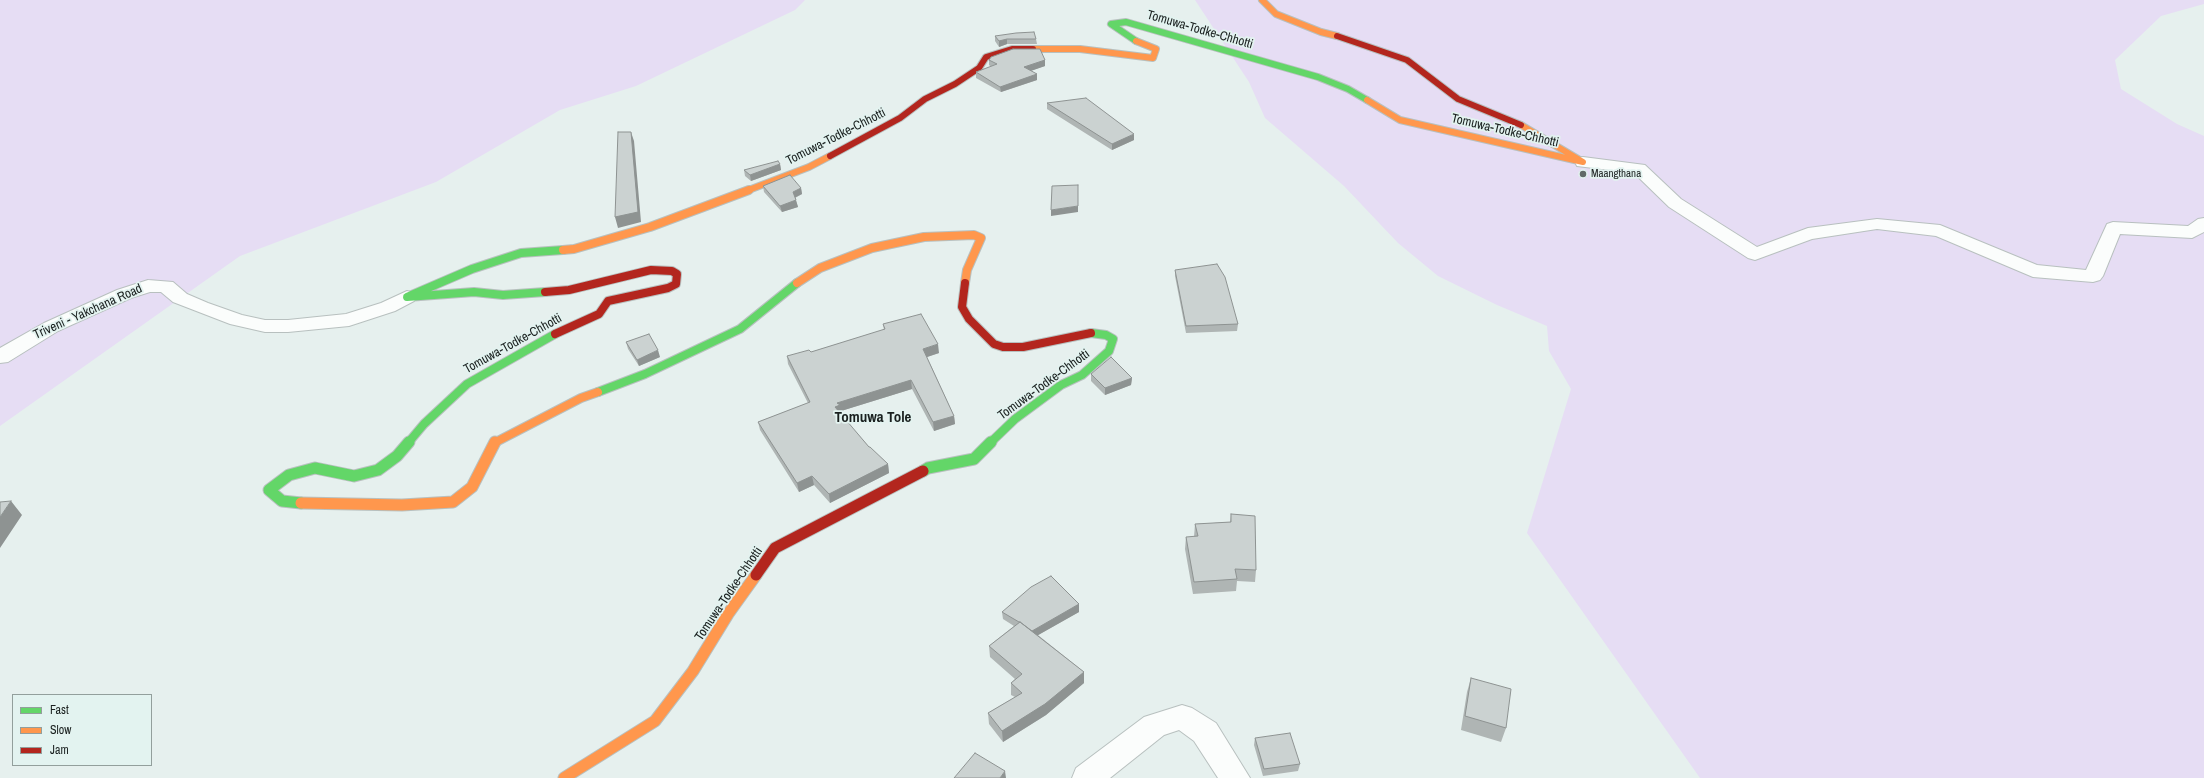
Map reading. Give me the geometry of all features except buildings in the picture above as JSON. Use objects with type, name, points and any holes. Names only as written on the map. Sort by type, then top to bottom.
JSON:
[{"type":"street","name":"Tomuwa-Todke-Chhotti","points":[[1262,0],[1276,14],[1321,32],[1356,41],[1407,60],[1458,99],[1526,127],[1583,162]]},
{"type":"street","name":"Tomuwa-Todke-Chhotti","points":[[406,297],[472,269],[522,253],[574,249],[650,227],[809,167],[900,118],[925,98],[955,84],[979,68],[986,57],[1012,49],[1080,49],[1153,58],[1156,48],[1129,38],[1111,24],[1126,22],[1318,77],[1348,88],[1400,120],[1583,162]]},
{"type":"street","points":[[1583,162],[1639,169],[1675,203],[1755,254],[1808,234],[1877,224],[1940,231],[2033,271],[2093,276],[2113,228],[2192,232],[2204,223]]},
{"type":"street","name":"Tomuwa-Todke-Chhotti","points":[[406,297],[474,292],[503,295],[569,290],[651,270],[672,271],[678,274],[676,284],[668,288],[608,301],[599,314],[543,340],[467,384],[424,424],[397,456],[378,470],[354,476],[314,468],[289,474],[269,490],[282,501],[305,504],[402,505],[453,502],[472,487],[496,442],[581,398],[645,374],[740,329],[820,268],[872,248],[924,237],[974,235],[981,238],[967,270],[962,307],[969,319],[994,344],[1003,347],[1023,347],[1074,336],[1095,334],[1106,335],[1113,339],[1109,351],[1099,361],[1082,375],[1060,385],[1015,419],[974,458],[928,468],[775,548],[728,614],[693,671],[655,721],[564,778]]},
{"type":"street","name":"Triveni - Yakchana Road","points":[[0,357],[51,327],[124,294],[148,286],[166,286],[180,298],[201,307],[237,320],[265,326],[288,326],[349,320],[388,307],[406,297]]},
{"type":"street","points":[[1087,778],[1154,726],[1182,717],[1205,732],[1236,778]]},
{"type":"shaded area","points":[[0,0],[805,0],[795,10],[636,86],[560,110],[436,182],[240,256],[0,426]]},
{"type":"shaded area","points":[[1195,0],[2204,0],[2204,4],[2161,16],[2115,60],[2121,89],[2177,124],[2204,136],[2204,778],[1700,778],[1527,533],[1571,389],[1549,351],[1547,326],[1497,305],[1438,276],[1398,243],[1344,186],[1265,118],[1249,82]]},
{"type":"traffic: fast","points":[[1136,41],[1111,24],[1126,22],[1318,77],[1348,89],[1367,100]]},
{"type":"traffic: fast","points":[[545,292],[503,295],[474,292],[407,297],[472,269],[521,253],[563,250]]},
{"type":"traffic: fast","points":[[598,392],[645,374],[740,329],[797,283]]},
{"type":"traffic: fast","points":[[923,471],[928,468],[974,459],[1015,419],[1061,385],[1082,375],[1109,351],[1113,339],[1106,335],[1091,333]]},
{"type":"traffic: fast","points":[[301,503],[282,501],[269,490],[289,475],[315,468],[354,476],[378,470],[397,456],[424,424],[467,384],[555,334]]},
{"type":"traffic: slow","points":[[1262,0],[1276,14],[1321,32],[1337,36]]},
{"type":"traffic: slow","points":[[1033,49],[1080,49],[1153,58],[1156,49],[1136,41]]},
{"type":"traffic: slow","points":[[1367,100],[1400,120],[1583,162],[1521,125]]},
{"type":"traffic: slow","points":[[563,250],[574,249],[650,227],[809,167],[830,156]]},
{"type":"traffic: slow","points":[[797,283],[820,268],[872,248],[924,237],[974,235],[981,238],[967,270],[965,283]]},
{"type":"traffic: slow","points":[[301,503],[402,505],[453,502],[472,487],[495,442],[581,398],[598,392]]},
{"type":"traffic: slow","points":[[564,778],[655,721],[693,671],[728,614],[756,575]]},
{"type":"traffic: jam","points":[[1337,36],[1407,60],[1458,99],[1521,125]]},
{"type":"traffic: jam","points":[[830,156],[900,118],[925,99],[955,84],[979,68],[986,57],[1012,49],[1033,49]]},
{"type":"traffic: jam","points":[[545,292],[569,290],[651,270],[672,271],[677,274],[676,284],[668,288],[608,301],[599,314],[555,334]]},
{"type":"traffic: jam","points":[[965,283],[962,307],[969,319],[994,344],[1003,347],[1023,347],[1074,335],[1091,333]]},
{"type":"traffic: jam","points":[[756,575],[775,548],[923,471]]},
{"type":"place","name":"Maangthana","points":[[1583,174]]},
{"type":"district","name":"Tomuwa Tole","points":[[873,418]]}]
